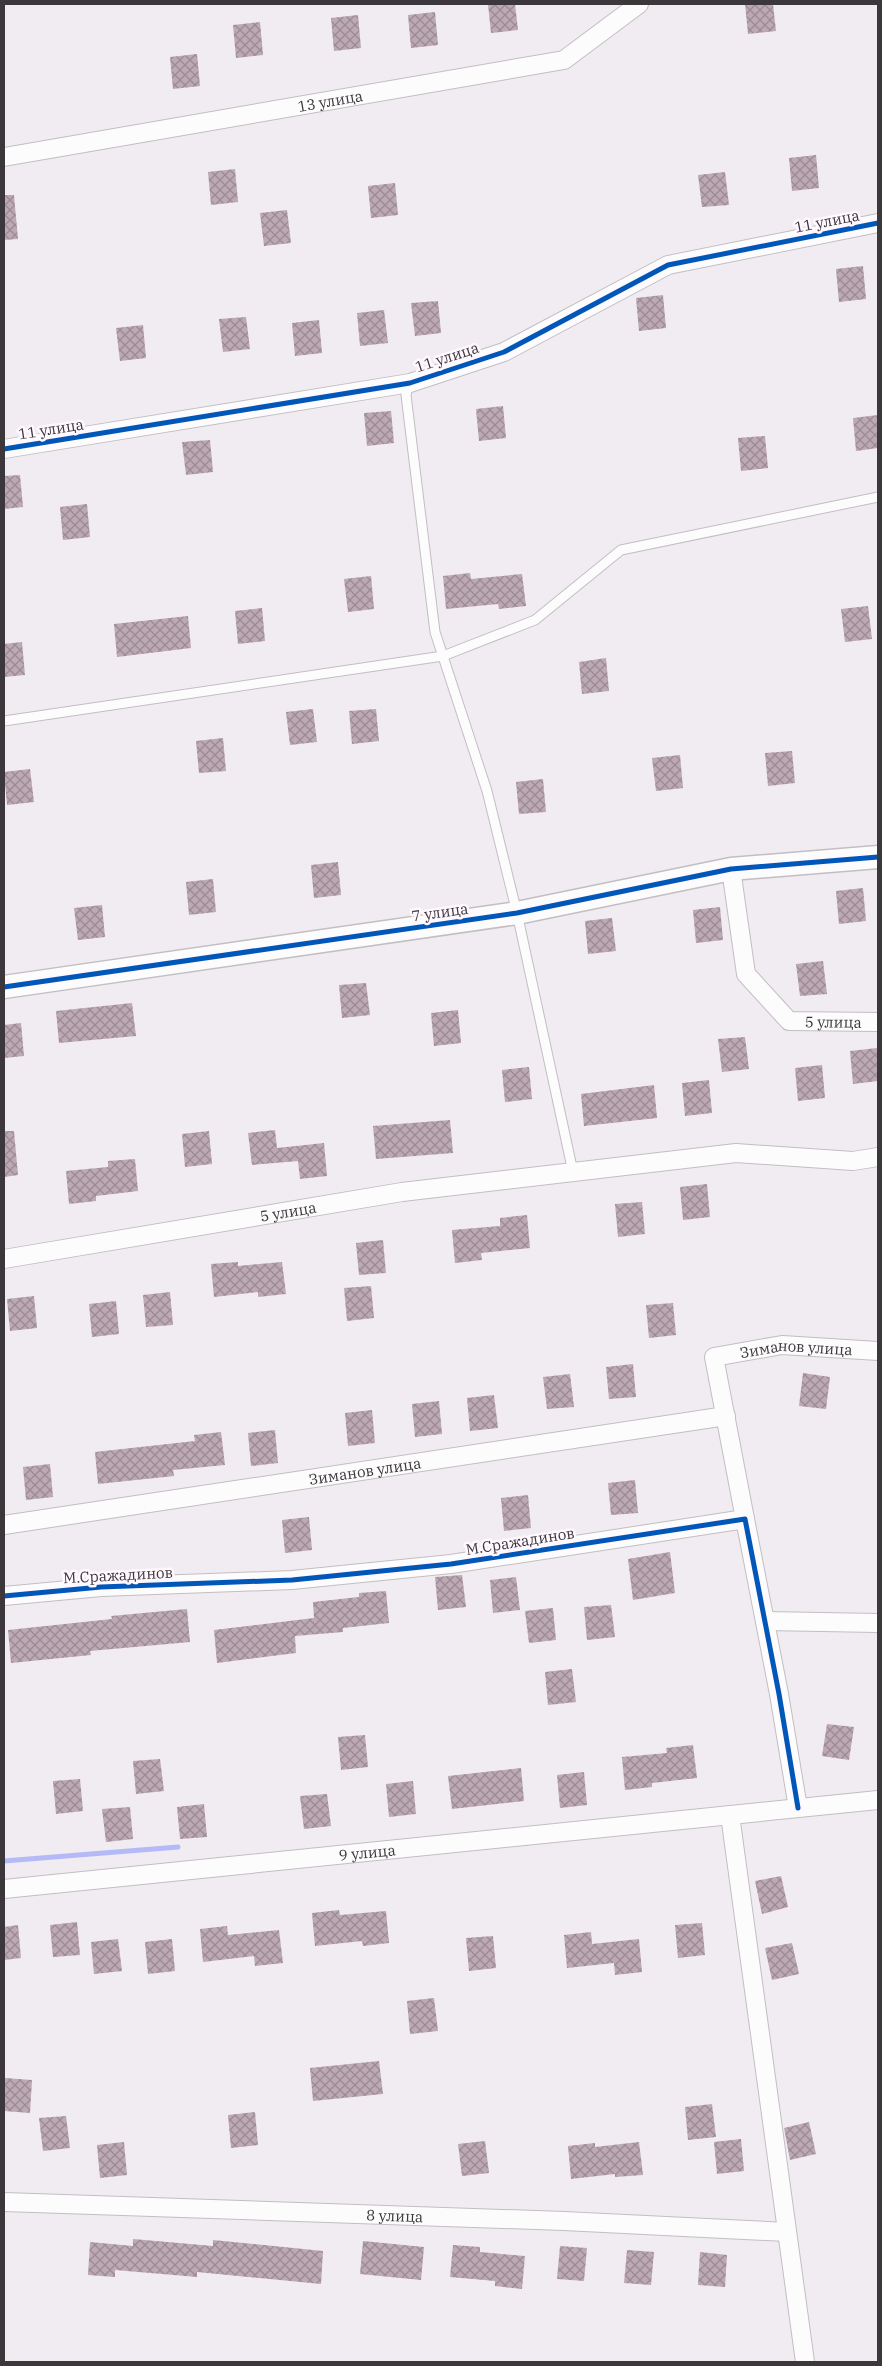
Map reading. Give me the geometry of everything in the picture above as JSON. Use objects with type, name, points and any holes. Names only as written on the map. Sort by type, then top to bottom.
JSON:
[{"type":"street","name":"13 улица","points":[[4,157],[564,60],[639,4]]},
{"type":"street","name":"11 улица","points":[[4,450],[410,382],[504,352],[668,266],[878,223]]},
{"type":"street","name":"7 улица","points":[[4,987],[517,913],[731,869],[878,857]]},
{"type":"street","name":"5 улица","points":[[731,869],[746,974],[789,1021],[878,1022]]},
{"type":"street","name":"5 улица","points":[[4,1259],[402,1192],[573,1172],[736,1153],[853,1161],[878,1157]]},
{"type":"street","name":"Зиманов улица","points":[[4,1525],[726,1416],[714,1357],[782,1345],[878,1351]]},
{"type":"street","points":[[726,1416],[798,1808]]},
{"type":"street","name":"М.Сражадинов","points":[[4,1596],[101,1588],[292,1580],[442,1565],[745,1519]]},
{"type":"street","points":[[765,1621],[878,1623]]},
{"type":"street","name":"9 улица","points":[[4,1889],[878,1800]]},
{"type":"street","points":[[730,1816],[805,2362]]},
{"type":"street","name":"8 улица","points":[[4,2202],[545,2220],[787,2232]]},
{"type":"lane","points":[[410,382],[406,395],[407,405],[436,632],[487,791],[517,913],[573,1172]]},
{"type":"lane","points":[[4,721],[443,656],[535,620],[621,550],[878,497]]},
{"type":"building","points":[[488,4],[515,4],[518,30],[491,33]]},
{"type":"building","points":[[745,4],[773,4],[776,31],[748,34]]},
{"type":"building","points":[[435,12],[438,45],[411,48],[408,15]]},
{"type":"building","points":[[358,15],[361,48],[334,51],[331,18]]},
{"type":"building","points":[[260,22],[263,55],[236,58],[233,25]]},
{"type":"building","points":[[197,54],[200,86],[173,89],[170,57]]},
{"type":"building","points":[[816,155],[819,188],[792,191],[789,158]]},
{"type":"building","points":[[235,169],[238,202],[211,205],[208,172]]},
{"type":"building","points":[[725,172],[729,205],[702,207],[698,175]]},
{"type":"building","points":[[395,183],[398,215],[371,218],[368,186]]},
{"type":"building","points":[[4,195],[14,195],[18,239],[4,240]]},
{"type":"building","points":[[287,210],[291,243],[264,246],[260,213]]},
{"type":"building","points":[[863,266],[866,299],[839,302],[836,269]]},
{"type":"building","points":[[663,295],[666,328],[639,331],[636,298]]},
{"type":"building","points":[[438,301],[441,333],[415,336],[411,303]]},
{"type":"building","points":[[384,310],[388,343],[360,346],[357,313]]},
{"type":"building","points":[[246,317],[250,349],[223,352],[219,319]]},
{"type":"building","points":[[319,320],[322,353],[295,356],[292,323]]},
{"type":"building","points":[[143,325],[146,358],[120,361],[116,328]]},
{"type":"building","points":[[503,406],[506,438],[479,441],[476,409]]},
{"type":"building","points":[[391,411],[394,443],[367,446],[364,413]]},
{"type":"building","points":[[878,415],[878,448],[856,451],[853,418]]},
{"type":"building","points":[[765,436],[768,468],[741,471],[738,438]]},
{"type":"building","points":[[210,440],[213,472],[186,475],[182,442]]},
{"type":"building","points":[[20,475],[23,507],[4,509],[4,476]]},
{"type":"building","points":[[87,504],[90,537],[63,540],[60,507]]},
{"type":"building","points":[[470,573],[471,579],[522,574],[526,606],[499,609],[498,604],[446,609],[443,576]]},
{"type":"building","points":[[371,576],[374,609],[348,612],[344,579]]},
{"type":"building","points":[[868,606],[872,639],[845,642],[841,609]]},
{"type":"building","points":[[262,608],[265,641],[238,644],[235,611]]},
{"type":"building","points":[[188,616],[191,648],[117,657],[114,624]]},
{"type":"building","points":[[22,642],[25,675],[4,677],[4,644]]},
{"type":"building","points":[[606,658],[609,691],[582,694],[579,662]]},
{"type":"building","points":[[313,709],[317,742],[290,745],[286,712]]},
{"type":"building","points":[[376,709],[379,741],[352,744],[349,711]]},
{"type":"building","points":[[223,738],[226,771],[199,773],[196,741]]},
{"type":"building","points":[[792,751],[795,783],[768,786],[765,753]]},
{"type":"building","points":[[680,755],[683,788],[656,791],[652,758]]},
{"type":"building","points":[[30,769],[34,802],[7,805],[4,772]]},
{"type":"building","points":[[543,779],[546,812],[519,814],[516,782]]},
{"type":"building","points":[[338,862],[341,895],[314,898],[311,865]]},
{"type":"building","points":[[213,879],[216,912],[189,915],[186,882]]},
{"type":"building","points":[[863,888],[866,921],[839,924],[836,891]]},
{"type":"building","points":[[102,905],[105,937],[78,940],[74,908]]},
{"type":"building","points":[[720,907],[723,940],[696,943],[693,910]]},
{"type":"building","points":[[612,918],[616,951],[588,954],[585,921]]},
{"type":"building","points":[[823,961],[827,994],[800,996],[796,964]]},
{"type":"building","points":[[366,983],[370,1015],[342,1018],[339,985]]},
{"type":"building","points":[[132,1003],[136,1036],[59,1043],[56,1011]]},
{"type":"building","points":[[458,1010],[461,1043],[434,1046],[431,1013]]},
{"type":"building","points":[[21,1023],[24,1056],[4,1058],[4,1025]]},
{"type":"building","points":[[745,1037],[749,1069],[722,1072],[718,1039]]},
{"type":"building","points":[[877,1048],[878,1081],[853,1084],[850,1051]]},
{"type":"building","points":[[822,1065],[825,1098],[798,1101],[795,1068]]},
{"type":"building","points":[[529,1067],[532,1099],[505,1102],[502,1070]]},
{"type":"building","points":[[709,1080],[712,1113],[685,1116],[682,1083]]},
{"type":"building","points":[[654,1085],[657,1118],[584,1126],[581,1094]]},
{"type":"building","points":[[450,1120],[453,1153],[376,1159],[373,1126]]},
{"type":"building","points":[[275,1130],[277,1148],[324,1143],[327,1176],[300,1179],[298,1161],[252,1165],[248,1133]]},
{"type":"building","points":[[4,1131],[14,1131],[18,1175],[4,1177]]},
{"type":"building","points":[[209,1131],[212,1164],[185,1167],[182,1134]]},
{"type":"building","points":[[135,1159],[138,1191],[96,1196],[96,1201],[69,1204],[66,1171],[108,1167],[108,1161]]},
{"type":"building","points":[[707,1184],[710,1217],[683,1220],[680,1187]]},
{"type":"building","points":[[642,1202],[645,1234],[618,1237],[615,1204]]},
{"type":"building","points":[[527,1215],[530,1248],[481,1253],[482,1260],[455,1263],[452,1230],[500,1226],[500,1218]]},
{"type":"building","points":[[383,1240],[386,1273],[359,1275],[356,1243]]},
{"type":"building","points":[[238,1262],[238,1266],[282,1262],[286,1294],[258,1297],[258,1292],[214,1297],[211,1264]]},
{"type":"building","points":[[371,1286],[374,1318],[347,1321],[344,1288]]},
{"type":"building","points":[[170,1292],[173,1325],[146,1327],[143,1295]]},
{"type":"building","points":[[34,1296],[37,1328],[10,1331],[7,1299]]},
{"type":"building","points":[[116,1301],[119,1334],[92,1337],[89,1304]]},
{"type":"building","points":[[673,1303],[676,1335],[649,1338],[646,1305]]},
{"type":"building","points":[[633,1364],[636,1397],[609,1399],[606,1367]]},
{"type":"building","points":[[803,1373],[830,1377],[826,1409],[799,1406]]},
{"type":"building","points":[[570,1374],[574,1407],[547,1409],[543,1377]]},
{"type":"building","points":[[494,1395],[498,1428],[470,1431],[467,1398]]},
{"type":"building","points":[[439,1401],[442,1434],[415,1437],[412,1404]]},
{"type":"building","points":[[372,1410],[375,1443],[348,1446],[345,1413]]},
{"type":"building","points":[[275,1430],[278,1463],[251,1466],[248,1433]]},
{"type":"building","points":[[221,1432],[225,1465],[173,1470],[174,1476],[98,1484],[95,1452],[195,1441],[194,1435]]},
{"type":"building","points":[[50,1464],[53,1497],[26,1500],[23,1467]]},
{"type":"building","points":[[635,1480],[638,1513],[611,1515],[608,1483]]},
{"type":"building","points":[[528,1495],[531,1528],[504,1531],[501,1498]]},
{"type":"building","points":[[309,1517],[312,1550],[285,1553],[282,1520]]},
{"type":"building","points":[[670,1552],[675,1593],[633,1600],[628,1559]]},
{"type":"building","points":[[462,1575],[466,1607],[438,1610],[435,1577]]},
{"type":"building","points":[[516,1577],[520,1610],[493,1613],[490,1580]]},
{"type":"building","points":[[386,1591],[389,1623],[343,1628],[343,1632],[295,1636],[296,1653],[217,1663],[214,1630],[314,1618],[313,1602],[359,1597],[359,1593]]},
{"type":"building","points":[[611,1605],[615,1637],[587,1640],[584,1607]]},
{"type":"building","points":[[553,1608],[556,1640],[529,1643],[525,1611]]},
{"type":"building","points":[[187,1609],[190,1642],[90,1651],[91,1655],[11,1663],[8,1630],[112,1619],[111,1616]]},
{"type":"building","points":[[572,1669],[576,1702],[548,1705],[545,1672]]},
{"type":"building","points":[[827,1724],[854,1727],[849,1760],[822,1756]]},
{"type":"building","points":[[365,1735],[368,1767],[341,1770],[338,1737]]},
{"type":"building","points":[[693,1745],[697,1778],[652,1783],[652,1787],[625,1790],[622,1757],[667,1753],[666,1748]]},
{"type":"building","points":[[160,1759],[164,1791],[136,1794],[133,1761]]},
{"type":"building","points":[[521,1768],[524,1801],[452,1809],[448,1776]]},
{"type":"building","points":[[584,1772],[587,1805],[560,1808],[557,1775]]},
{"type":"building","points":[[80,1779],[83,1811],[56,1814],[53,1781]]},
{"type":"building","points":[[413,1781],[416,1814],[389,1817],[386,1784]]},
{"type":"building","points":[[327,1794],[331,1826],[304,1829],[300,1796]]},
{"type":"building","points":[[204,1804],[207,1837],[180,1839],[177,1807]]},
{"type":"building","points":[[130,1807],[133,1839],[106,1842],[102,1809]]},
{"type":"building","points":[[781,1876],[788,1907],[762,1914],[755,1881]]},
{"type":"building","points":[[339,1910],[340,1915],[386,1911],[389,1943],[363,1946],[362,1941],[315,1946],[312,1913]]},
{"type":"building","points":[[77,1922],[80,1955],[53,1957],[50,1925]]},
{"type":"building","points":[[702,1923],[705,1955],[678,1958],[675,1925]]},
{"type":"building","points":[[18,1925],[21,1958],[4,1960],[4,1927]]},
{"type":"building","points":[[227,1926],[228,1935],[279,1930],[283,1963],[255,1966],[254,1956],[203,1962],[200,1929]]},
{"type":"building","points":[[591,1932],[592,1944],[639,1939],[642,1972],[615,1975],[614,1963],[567,1968],[564,1935]]},
{"type":"building","points":[[493,1936],[496,1968],[469,1971],[466,1938]]},
{"type":"building","points":[[118,1939],[122,1971],[94,1974],[91,1942]]},
{"type":"building","points":[[172,1939],[175,1971],[148,1974],[145,1942]]},
{"type":"building","points":[[792,1943],[799,1974],[772,1980],[765,1948]]},
{"type":"building","points":[[434,1998],[438,2031],[410,2034],[407,2001]]},
{"type":"building","points":[[379,2061],[383,2094],[313,2101],[310,2068]]},
{"type":"building","points":[[5,2078],[32,2080],[30,2113],[4,2111]]},
{"type":"building","points":[[712,2104],[716,2137],[688,2140],[685,2107]]},
{"type":"building","points":[[255,2112],[258,2145],[231,2148],[228,2115]]},
{"type":"building","points":[[66,2116],[70,2148],[43,2151],[39,2118]]},
{"type":"building","points":[[809,2122],[816,2154],[790,2160],[784,2128]]},
{"type":"building","points":[[741,2139],[744,2171],[717,2174],[714,2142]]},
{"type":"building","points":[[485,2141],[489,2173],[462,2176],[458,2144]]},
{"type":"building","points":[[124,2142],[127,2175],[100,2178],[97,2145]]},
{"type":"building","points":[[639,2142],[643,2175],[615,2177],[615,2174],[571,2179],[568,2146],[595,2143],[595,2147]]},
{"type":"building","points":[[133,2239],[213,2246],[213,2240],[323,2251],[321,2284],[197,2272],[197,2277],[115,2270],[115,2277],[88,2275],[90,2242],[133,2246]]},
{"type":"building","points":[[363,2241],[424,2247],[421,2280],[360,2274]]},
{"type":"building","points":[[453,2245],[480,2247],[480,2252],[525,2256],[522,2289],[495,2286],[495,2281],[450,2277]]},
{"type":"building","points":[[560,2246],[587,2248],[584,2281],[557,2279]]},
{"type":"building","points":[[627,2250],[654,2252],[651,2285],[624,2283]]},
{"type":"building","points":[[700,2252],[727,2255],[725,2287],[698,2285]]},
{"type":"waterway","points":[[4,1861],[178,1847]]},
{"type":"cycle path","points":[[4,449],[410,383],[504,352],[668,265],[878,223]]},
{"type":"cycle path","points":[[4,987],[517,913],[731,869],[878,857]]},
{"type":"cycle path","points":[[4,1596],[101,1587],[292,1580],[451,1564],[745,1519],[779,1694],[798,1808]]}]
